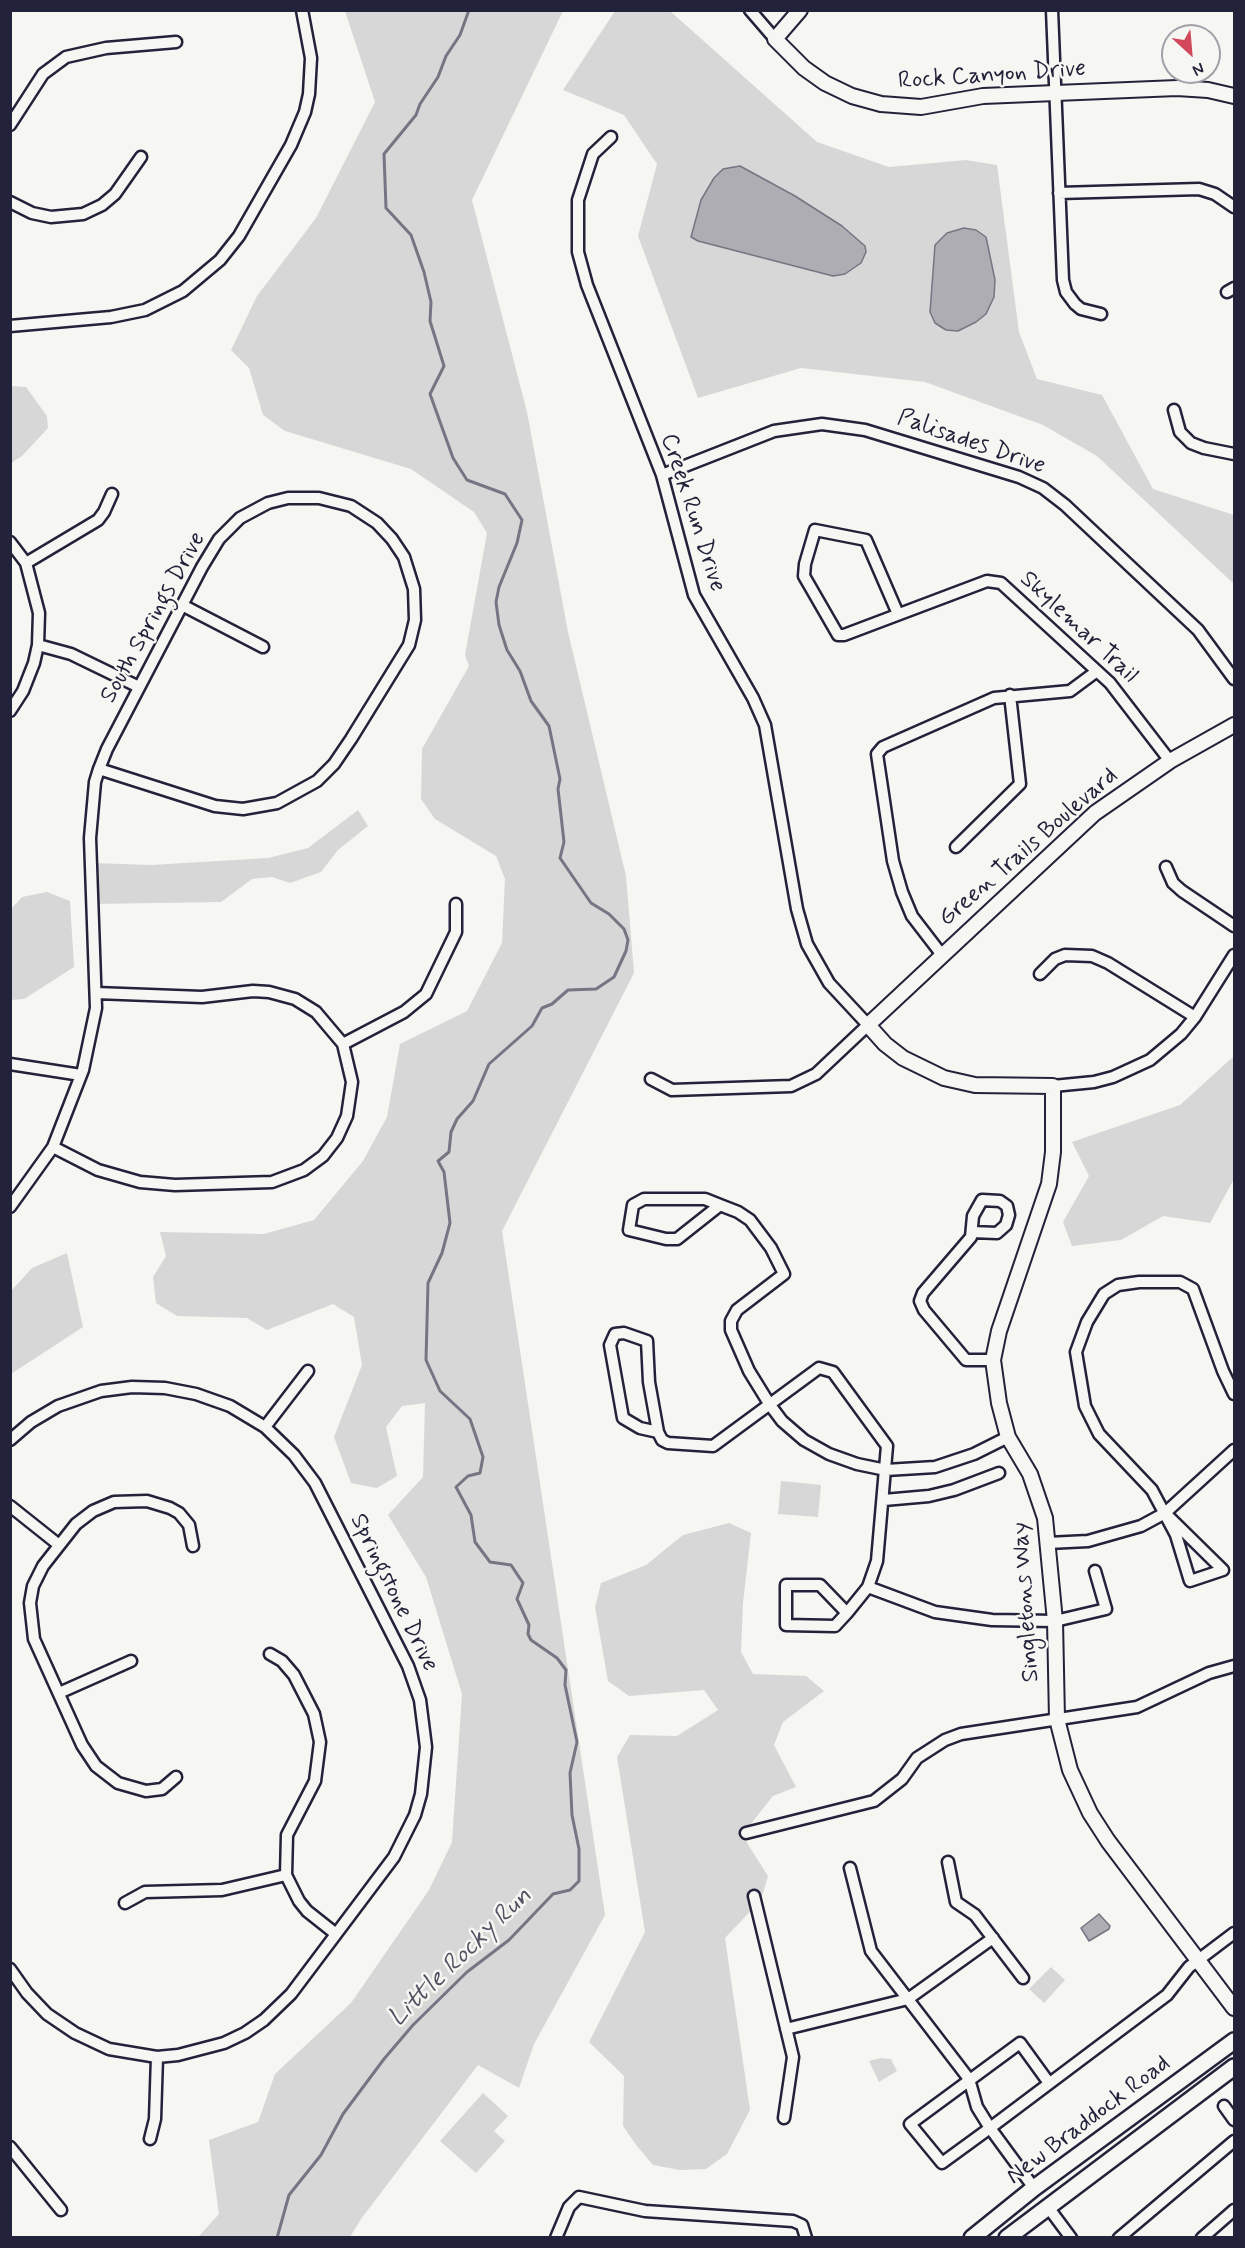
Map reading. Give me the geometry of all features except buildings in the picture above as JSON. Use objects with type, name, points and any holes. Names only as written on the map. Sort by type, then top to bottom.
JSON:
[{"type":"main road","name":"New Braddock Road","points":[[972,2238],[1034,2188],[1234,2041]]},
{"type":"main road","name":"New Braddock Road","points":[[1007,2238],[1234,2067]]},
{"type":"street","points":[[10,326],[111,317],[145,310],[183,291],[220,260],[239,236],[291,145],[305,112],[310,85],[311,58],[302,10]]},
{"type":"street","name":"Rock Canyon Drive","points":[[750,10],[804,68],[825,83],[852,96],[881,104],[921,107],[983,96],[1193,88],[1234,96]]},
{"type":"street","points":[[775,39],[800,10]]},
{"type":"street","points":[[1052,10],[1062,273],[1066,292],[1082,309],[1101,314]]},
{"type":"street","points":[[10,125],[43,74],[66,57],[106,48],[176,42]]},
{"type":"street","name":"Creek Run Drive","points":[[611,137],[593,154],[583,180],[577,213],[578,252],[587,285],[662,475],[694,595],[753,698],[765,725],[797,909],[807,944],[829,983],[868,1025]]},
{"type":"street","points":[[10,202],[32,213],[51,217],[82,214],[102,205],[115,194],[141,157]]},
{"type":"street","points":[[1059,193],[1199,189],[1215,194],[1234,207]]},
{"type":"street","points":[[1174,410],[1180,432],[1191,443],[1234,454]]},
{"type":"street","name":"Palisades Drive","points":[[662,475],[774,430],[822,424],[865,430],[1019,477],[1043,488],[1065,505],[1197,630],[1234,679]]},
{"type":"street","points":[[26,563],[98,520],[112,494]]},
{"type":"street","name":"South Springs Drive","points":[[10,1207],[53,1147],[81,1075],[96,1008],[90,838],[92,797],[99,769],[139,687],[219,539],[233,524],[268,503],[308,497],[351,506],[385,531],[398,546],[408,567],[414,588],[416,610],[409,645],[383,690],[334,764],[317,781],[295,796],[260,807],[224,807],[99,769]]},
{"type":"street","name":"Skylemar Trail","points":[[898,614],[866,540],[815,530],[805,564],[804,576],[838,634],[898,614],[987,581],[1001,583],[1097,671],[1128,704],[1170,761]]},
{"type":"street","points":[[10,542],[26,563],[37,598],[38,645],[23,691],[10,711]]},
{"type":"street","points":[[182,605],[263,647]]},
{"type":"street","points":[[38,645],[71,654],[139,687]]},
{"type":"street","points":[[942,955],[912,916],[902,892],[893,861],[877,754],[883,747],[994,698],[1070,691],[1097,671]]},
{"type":"street","points":[[956,847],[1020,784],[1010,695]]},
{"type":"street","name":"Green Trails Boulevard","points":[[868,1025],[1095,813],[1170,761],[1234,725]]},
{"type":"street","points":[[1166,867],[1173,883],[1182,891],[1234,926]]},
{"type":"street","points":[[343,1044],[404,1012],[426,994],[456,932],[456,904]]},
{"type":"street","points":[[1040,974],[1055,959],[1065,955],[1092,956],[1108,963],[1195,1017]]},
{"type":"street","points":[[651,1079],[672,1090],[791,1086],[816,1074],[868,1025],[885,1044],[903,1058],[944,1078],[986,1086],[1053,1086],[1094,1082],[1132,1070],[1167,1047],[1195,1017],[1234,955]]},
{"type":"street","points":[[53,1147],[98,1170],[140,1182],[175,1185],[258,1183],[289,1177],[304,1170],[323,1156],[345,1123],[352,1082],[343,1044],[316,1012],[295,999],[275,993],[247,991],[202,997],[96,993]]},
{"type":"street","points":[[10,1064],[81,1075]]},
{"type":"street","name":"Singletons Way","points":[[1053,1086],[1053,1152],[1049,1184],[999,1331],[993,1360],[997,1395],[1008,1437],[1038,1493],[1048,1543],[1055,1621],[1057,1719],[1070,1770],[1090,1813],[1234,2008]]},
{"type":"street","points":[[720,1205],[677,1239],[666,1239],[629,1230],[633,1205],[638,1200],[705,1199],[720,1205],[750,1220],[771,1248],[784,1274],[737,1310],[731,1321],[731,1330],[749,1371],[770,1405],[782,1421],[804,1440],[830,1454],[858,1464],[886,1470],[935,1467],[974,1454],[1008,1437]]},
{"type":"street","points":[[972,1232],[963,1249],[923,1293],[920,1301],[924,1310],[966,1360],[993,1360]]},
{"type":"street","points":[[1165,1513],[1223,1570],[1190,1581],[1182,1550],[1165,1513],[1146,1481],[1099,1434],[1085,1406],[1076,1352],[1087,1322],[1104,1294],[1118,1285],[1139,1282],[1180,1282],[1193,1289],[1223,1371],[1234,1394]]},
{"type":"street","points":[[658,1432],[640,1428],[623,1418],[610,1345],[615,1334],[624,1333],[647,1341],[649,1383],[658,1432],[662,1440],[668,1443],[713,1446],[819,1368],[833,1372],[884,1440],[887,1450],[877,1561],[868,1587],[847,1613],[835,1626],[786,1625],[786,1585],[820,1585],[847,1613]]},
{"type":"street","points":[[265,1427],[308,1371]]},
{"type":"street","name":"Springstone Drive","points":[[10,1440],[31,1422],[71,1400],[101,1391],[132,1387],[165,1388],[196,1394],[230,1406],[265,1427],[294,1455],[315,1483],[408,1666],[420,1700],[424,1723],[425,1771],[421,1794],[410,1826],[394,1857],[291,1994],[264,2020],[224,2043],[201,2050],[157,2057],[109,2049],[75,2034],[47,2014],[11,1973]]},
{"type":"street","points":[[1048,1543],[1080,1542],[1116,1535],[1165,1513],[1234,1450]]},
{"type":"street","points":[[884,1500],[929,1496],[954,1490],[999,1473]]},
{"type":"street","points":[[176,1777],[162,1789],[146,1791],[126,1787],[109,1777],[86,1752],[34,1639],[30,1603],[36,1579],[76,1524],[93,1511],[114,1502],[136,1500],[159,1504],[179,1513],[192,1533],[193,1546]]},
{"type":"street","points":[[10,1506],[59,1545]]},
{"type":"street","points":[[868,1587],[935,1612],[992,1620],[1055,1621],[1106,1610],[1095,1570]]},
{"type":"street","points":[[270,1654],[282,1660],[294,1675],[314,1714],[320,1742],[315,1781],[287,1835],[284,1860],[286,1875],[299,1901],[307,1911],[336,1934]]},
{"type":"street","points":[[59,1693],[131,1661]]},
{"type":"street","points":[[746,1833],[874,1801],[894,1786],[917,1758],[945,1740],[961,1734],[1137,1707],[1209,1673],[1234,1666]]},
{"type":"street","points":[[948,1862],[956,1902],[975,1916],[1023,1978]]},
{"type":"street","points":[[850,1868],[871,1951],[969,2079],[977,2107],[1034,2188]]},
{"type":"street","points":[[125,1903],[145,1892],[222,1890],[286,1875]]},
{"type":"street","points":[[754,1896],[793,2057],[784,2118]]},
{"type":"street","points":[[1049,2084],[1020,2043],[910,2124],[942,2163],[1049,2084],[1167,1995],[1197,1960],[1234,1933]]},
{"type":"street","points":[[786,2029],[908,1999],[993,1938]]},
{"type":"street","points":[[150,2139],[155,2119],[157,2057]]},
{"type":"street","points":[[1224,2106],[1234,2120]]},
{"type":"street","points":[[1119,2238],[1234,2141]]},
{"type":"street","points":[[10,2147],[62,2210]]},
{"type":"street","points":[[556,2238],[569,2207],[579,2197],[645,2211],[793,2221],[802,2225],[806,2238]]},
{"type":"street","points":[[1048,2207],[1071,2238]]},
{"type":"street","points":[[1202,2238],[1234,2210]]},
{"type":"shaded area","points":[[345,11],[563,11],[472,200],[527,412],[568,632],[626,876],[634,973],[502,1231],[605,1915],[534,2044],[519,2088],[478,2065],[361,2219],[350,2237],[198,2237],[219,2214],[209,2140],[258,2122],[275,2074],[351,2003],[429,1890],[452,1842],[462,1694],[426,1577],[388,1515],[423,1477],[425,1403],[402,1406],[386,1427],[397,1476],[377,1488],[351,1483],[334,1437],[362,1365],[354,1317],[333,1304],[267,1330],[247,1318],[177,1316],[156,1303],[153,1277],[166,1256],[160,1232],[264,1234],[314,1220],[363,1161],[387,1117],[400,1044],[467,1011],[502,943],[505,879],[496,856],[435,819],[421,799],[422,749],[469,666],[465,655],[487,533],[474,512],[411,469],[285,431],[263,415],[249,368],[231,350],[257,296],[316,218],[375,102]]},
{"type":"shaded area","points":[[615,11],[670,11],[817,142],[889,167],[966,160],[997,165],[1019,332],[1037,379],[1102,395],[1153,489],[1234,515],[1234,584],[1097,456],[1043,425],[925,382],[801,368],[698,398],[638,236],[657,164],[624,115],[563,90]],"holes":[[[934,268],[935,323],[930,312]]]},
{"type":"shaded area","points":[[740,166],[795,196],[842,226],[865,246],[866,252],[861,263],[845,274],[833,276],[698,241],[691,237],[701,200],[714,178],[723,169]]},
{"type":"shaded area","points":[[964,228],[976,230],[986,237],[995,280],[994,297],[986,314],[976,322],[958,331],[946,330],[935,323],[930,312],[935,245],[947,233]]},
{"type":"shaded area","points":[[10,386],[26,387],[47,416],[48,428],[22,456],[11,463]]},
{"type":"shaded area","points":[[358,810],[368,826],[338,850],[321,872],[290,883],[272,877],[252,879],[221,902],[92,904],[91,863],[151,865],[268,858],[308,848]]},
{"type":"shaded area","points":[[47,892],[70,901],[74,967],[24,999],[11,1000],[11,909],[22,897]]},
{"type":"shaded area","points":[[1234,1056],[1234,1179],[1210,1223],[1163,1216],[1121,1240],[1072,1246],[1063,1222],[1089,1176],[1072,1142],[1180,1105]]},
{"type":"shaded area","points":[[67,1253],[83,1327],[11,1374],[11,1291],[32,1268]]},
{"type":"shaded area","points":[[781,1481],[821,1485],[818,1517],[778,1514]]},
{"type":"shaded area","points":[[729,1523],[751,1533],[743,1603],[741,1652],[753,1674],[806,1676],[824,1691],[783,1722],[774,1745],[796,1787],[773,1796],[742,1835],[768,1876],[761,1900],[725,1938],[750,2110],[727,2154],[706,2169],[680,2170],[653,2165],[637,2146],[623,2126],[624,2076],[589,2042],[645,1932],[617,1757],[630,1735],[677,1736],[718,1710],[704,1690],[629,1696],[608,1681],[595,1607],[601,1583],[646,1565],[683,1535]]},
{"type":"shaded area","points":[[1099,1914],[1110,1926],[1109,1929],[1089,1941],[1081,1928]]},
{"type":"shaded area","points":[[1051,1967],[1065,1980],[1044,2003],[1029,1989]]},
{"type":"shaded area","points":[[881,2058],[891,2059],[897,2071],[879,2082],[869,2061]]},
{"type":"shaded area","points":[[483,2093],[508,2116],[494,2131],[505,2141],[476,2173],[440,2141]]},
{"type":"waterway","name":"Little Rocky Run","points":[[277,2238],[289,2195],[321,2155],[343,2114],[384,2059],[413,2025],[467,1972],[509,1940],[553,1894],[570,1890],[579,1881],[579,1849],[572,1815],[570,1773],[577,1742],[565,1685],[566,1670],[557,1658],[531,1640],[528,1634],[529,1625],[517,1599],[523,1583],[511,1565],[490,1562],[475,1542],[471,1515],[456,1487],[468,1476],[480,1473],[483,1457],[470,1419],[440,1391],[426,1360],[428,1283],[442,1253],[450,1223],[444,1172],[438,1161],[449,1152],[451,1132],[457,1119],[473,1101],[489,1064],[532,1026],[542,1008],[552,1004],[568,990],[596,989],[614,977],[626,951],[628,940],[624,929],[609,914],[591,903],[560,858],[564,842],[558,789],[560,779],[549,726],[531,701],[520,671],[507,650],[499,625],[496,602],[499,587],[517,543],[522,520],[505,494],[467,480],[453,458],[430,394],[444,366],[430,321],[431,302],[424,272],[411,235],[386,208],[384,154],[416,115],[420,104],[438,77],[446,56],[460,35],[469,10]]}]
